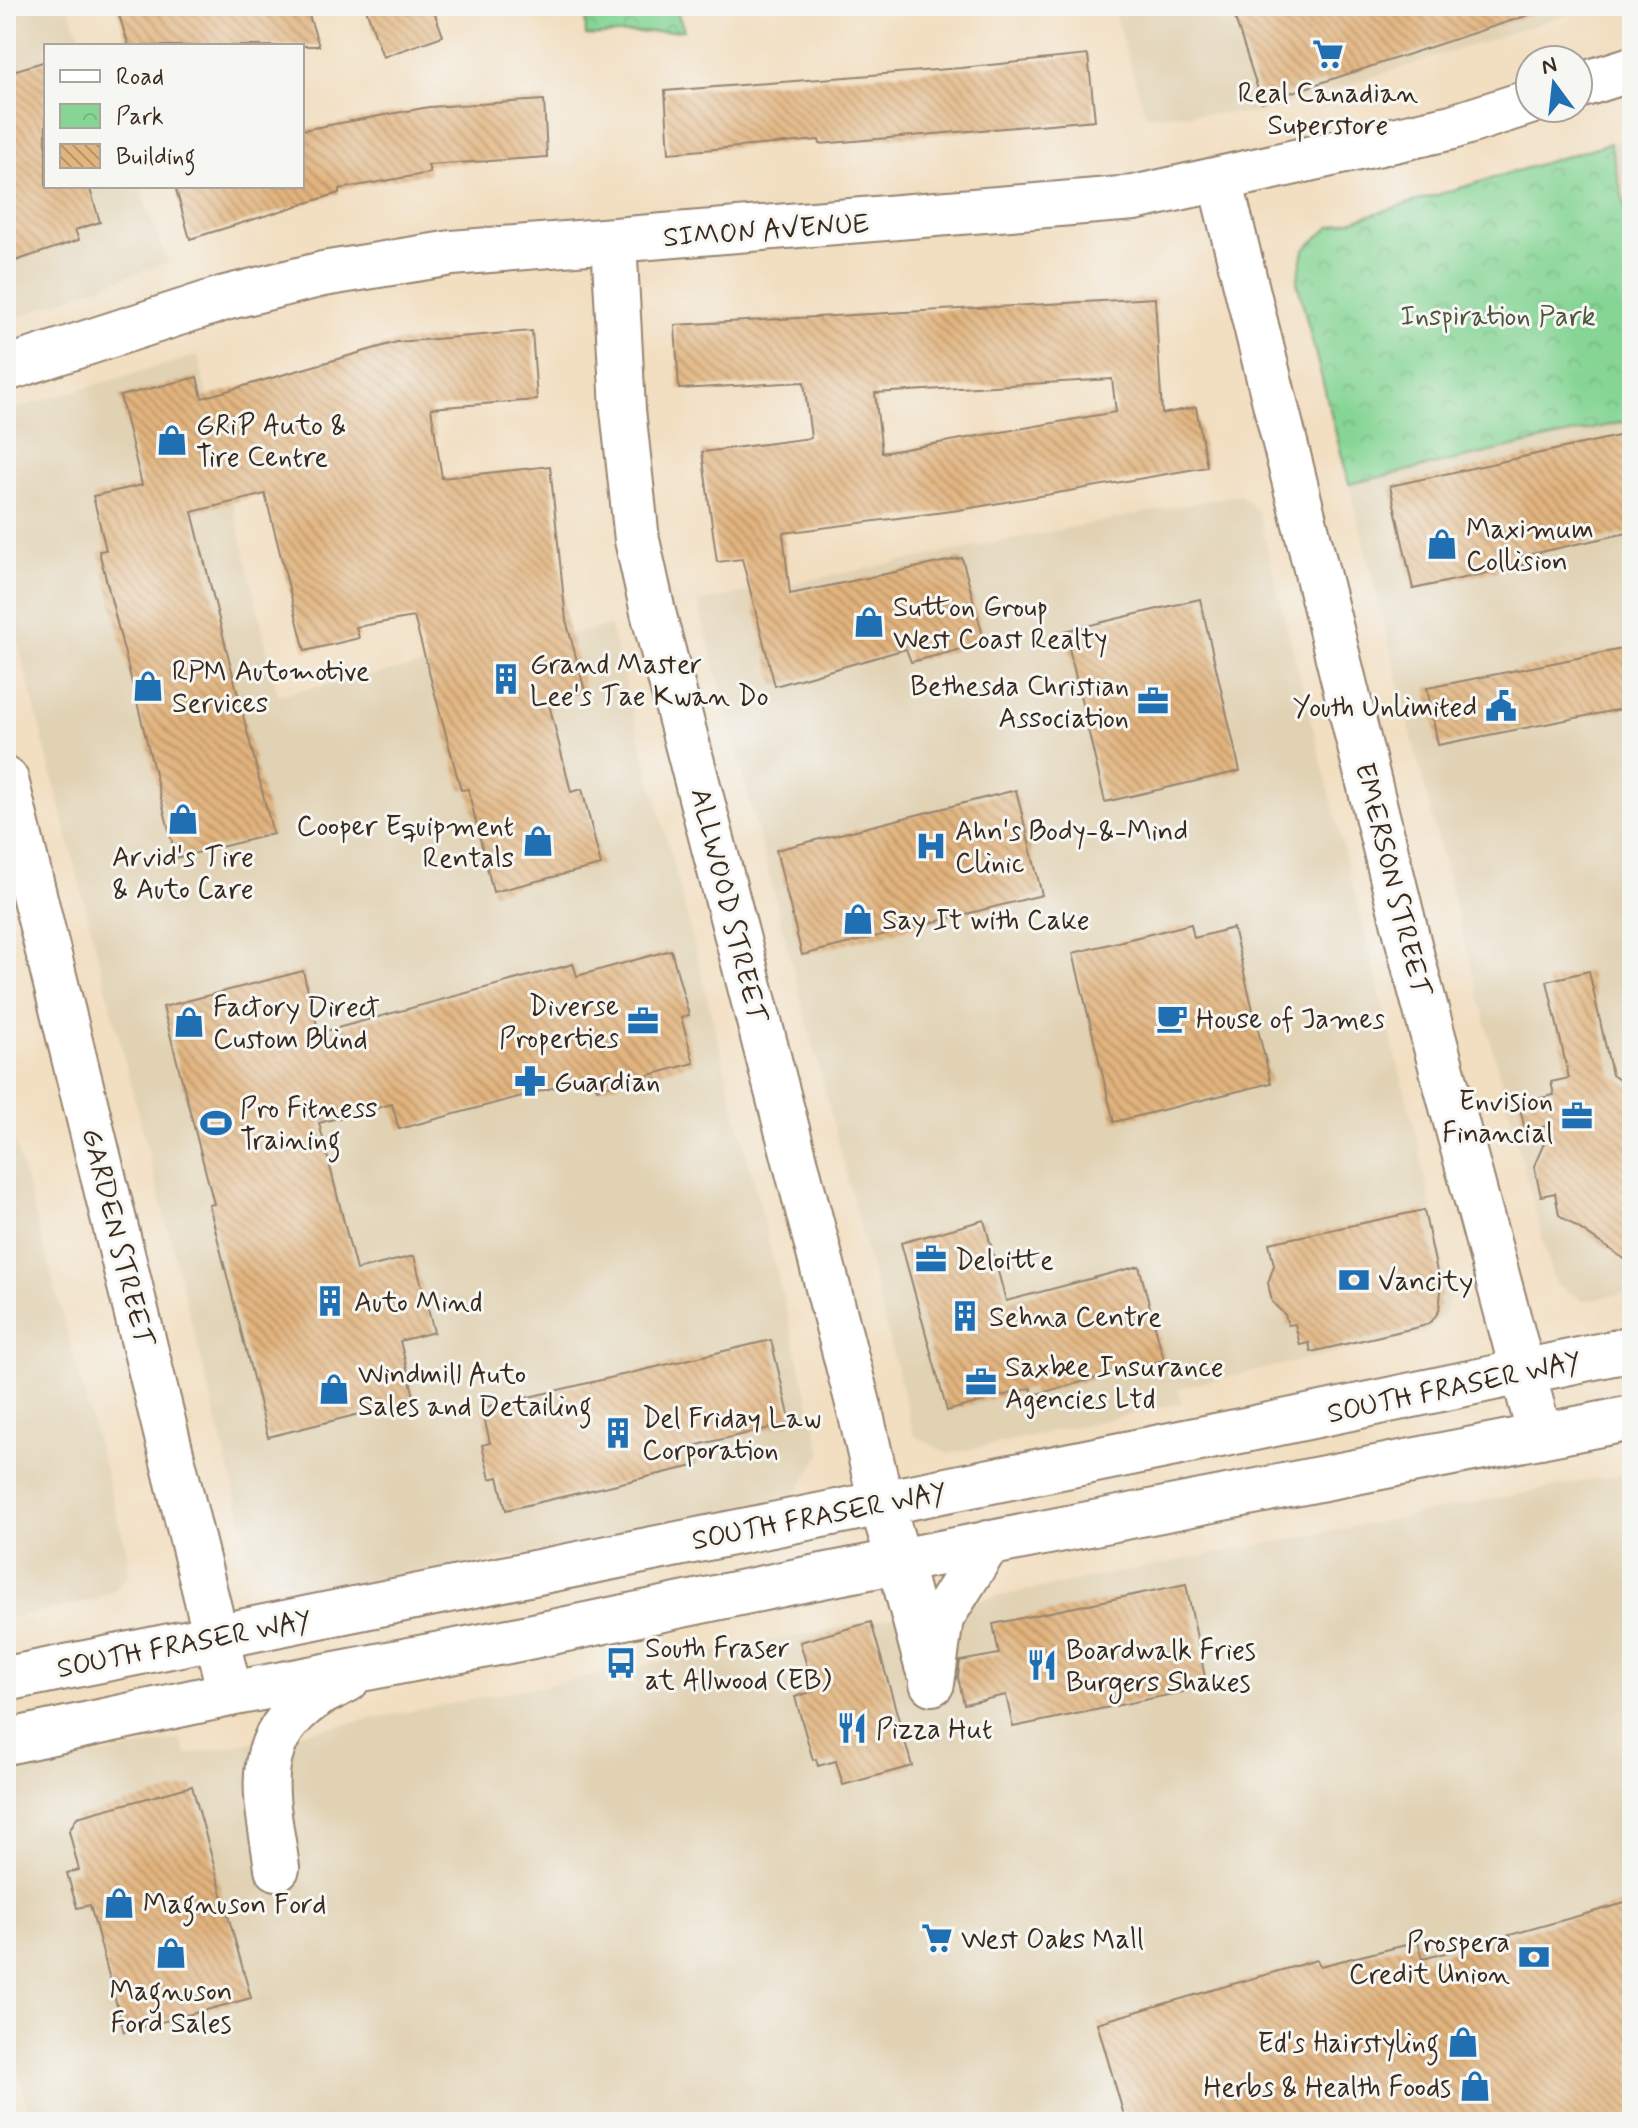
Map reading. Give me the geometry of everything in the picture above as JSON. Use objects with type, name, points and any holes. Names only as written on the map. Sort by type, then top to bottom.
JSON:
[{"type":"street","points":[[1594,81],[1632,69]]},
{"type":"street","name":"SIMON AVENUE","points":[[6,369],[225,298],[323,274],[452,253],[1134,198],[1452,127],[1514,107]]},
{"type":"street","name":"EMERSON STREET","points":[[1220,180],[1414,965],[1540,1436]]},
{"type":"street","name":"ALLWOOD STREET","points":[[614,240],[623,410],[637,540],[881,1503],[932,1683],[941,1618],[988,1543]]},
{"type":"street","name":"GARDEN STREET","points":[[6,780],[230,1694]]},
{"type":"street","name":"SOUTH FRASER WAY","points":[[6,1679],[1632,1349]]},
{"type":"street","points":[[6,1742],[899,1560],[1632,1418]]},
{"type":"street","points":[[277,1868],[265,1770],[273,1742],[289,1720],[313,1697],[370,1668]]},
{"type":"shaded area","points":[[6,6],[68,6],[83,44],[44,44],[44,188],[139,188],[168,262],[6,321]]},
{"type":"shaded area","points":[[1112,6],[1594,6],[1260,113],[1146,115]]},
{"type":"shaded area","points":[[1632,137],[1632,239],[1610,143]]},
{"type":"shaded area","points":[[198,355],[278,695],[610,626],[822,1453],[791,1501],[300,1598],[294,1583],[271,1576],[252,1559],[6,595],[6,411]]},
{"type":"shaded area","points":[[1632,420],[1632,1292],[1583,1301],[1554,1283],[1437,837],[1349,484]]},
{"type":"shaded area","points":[[1240,494],[1258,512],[1418,1142],[1449,1302],[1445,1314],[1425,1333],[1179,1388],[1182,1403],[948,1454],[914,1435],[698,602]]},
{"type":"shaded area","points":[[6,1109],[127,1552],[128,1575],[116,1589],[96,1600],[6,1619]]},
{"type":"shaded area","name":"West Oaks Mall","points":[[1632,1472],[1632,2122],[32,2122],[6,2031],[6,1774],[181,1739],[187,1755]]},
{"type":"green space","points":[[585,6],[675,6],[684,30],[586,36]]},
{"type":"green space","name":"Inspiration Park","points":[[1610,143],[1632,239],[1632,420],[1349,484],[1297,282],[1304,250],[1330,227]]},
{"type":"building","points":[[116,6],[306,6],[319,46],[304,44],[128,44]]},
{"type":"building","points":[[365,6],[432,6],[443,36],[383,57]]},
{"type":"building","name":"Real Canadian Superstore","points":[[1231,6],[1538,6],[1538,12],[1262,102]]},
{"type":"building","points":[[1088,55],[1095,120],[820,144],[819,140],[669,153],[665,91]]},
{"type":"building","points":[[44,62],[44,188],[90,188],[100,222],[75,230],[79,240],[6,264],[6,73]]},
{"type":"building","points":[[544,100],[547,157],[428,165],[430,173],[339,189],[339,193],[190,239],[176,188],[304,188],[304,130],[429,107]]},
{"type":"building","points":[[1155,298],[1162,414],[1196,407],[1207,467],[959,510],[783,533],[790,594],[962,558],[985,643],[911,662],[906,649],[775,686],[742,559],[717,562],[702,452],[811,438],[804,382],[679,389],[675,325]],"holes":[[[1112,379],[1116,412],[882,453],[875,393]]]},
{"type":"building","points":[[532,331],[537,400],[431,408],[442,478],[550,466],[566,620],[585,691],[548,700],[571,792],[582,789],[601,865],[493,892],[468,789],[461,790],[414,617],[356,627],[359,638],[305,651],[265,494],[192,512],[273,834],[176,858],[99,551],[106,550],[93,496],[142,485],[120,396],[197,377],[202,398],[397,342]]},
{"type":"building","points":[[1632,433],[1632,532],[1522,556],[1524,565],[1413,589],[1390,486]]},
{"type":"building","name":"Bethesda Christian Association","points":[[1200,599],[1240,771],[1105,802],[1065,631]]},
{"type":"building","points":[[1632,647],[1632,707],[1438,745],[1427,688]]},
{"type":"building","points":[[1016,790],[1042,895],[802,955],[776,850]]},
{"type":"building","name":"House of James","points":[[1191,924],[1194,938],[1233,928],[1271,1083],[1114,1122],[1073,953]]},
{"type":"building","points":[[671,950],[689,1015],[681,1017],[694,1063],[597,1089],[593,1077],[399,1129],[392,1104],[319,1123],[356,1270],[414,1256],[434,1332],[400,1341],[415,1400],[268,1437],[209,1205],[214,1204],[163,1007],[303,971],[319,1033],[573,964],[577,976]]},
{"type":"building","name":"Envision Financial","points":[[1589,971],[1612,1075],[1632,1089],[1632,1264],[1559,1215],[1555,1193],[1541,1196],[1534,1166],[1552,1125],[1525,1130],[1519,1103],[1554,1095],[1551,1082],[1569,1078],[1547,981]]},
{"type":"building","name":"Vancity","points":[[1424,1210],[1441,1291],[1439,1311],[1432,1321],[1423,1326],[1311,1352],[1309,1343],[1300,1345],[1295,1324],[1288,1325],[1285,1315],[1272,1302],[1268,1283],[1274,1265],[1269,1243]]},
{"type":"building","points":[[984,1220],[1006,1301],[1139,1266],[1164,1360],[1033,1395],[1031,1388],[947,1411],[901,1243]]},
{"type":"building","name":"Del Friday Law Corporation","points":[[771,1340],[791,1423],[693,1446],[698,1465],[506,1510],[498,1477],[490,1479],[482,1445],[490,1443],[482,1408]]},
{"type":"building","points":[[1186,1584],[1207,1687],[1013,1727],[1006,1695],[964,1704],[958,1677],[960,1661],[999,1654],[993,1624]]},
{"type":"building","name":"Pizza Hut","points":[[871,1622],[912,1766],[843,1785],[836,1761],[818,1766],[816,1759],[813,1760],[795,1697],[814,1691],[800,1642]]},
{"type":"building","name":"Magnuson Ford Sales","points":[[192,1786],[251,1998],[124,2032],[90,1905],[77,1908],[67,1873],[79,1870],[69,1831],[77,1817]]},
{"type":"building","points":[[1632,1901],[1632,2122],[1126,2122],[1097,2023],[1317,1960],[1320,1966],[1418,1942],[1423,1959]]},
{"type":"place","name":"Real Canadian Superstore","points":[[1328,54]]},
{"type":"place","name":"GRiP Auto & Tire Centre","points":[[172,440]]},
{"type":"place","name":"Maximum Collision","points":[[1442,544]]},
{"type":"place","name":"Sutton Group West Coast Realty","points":[[869,622]]},
{"type":"place","name":"Grand Master Lee's Tae Kwan Do","points":[[506,679]]},
{"type":"place","name":"RPM Automotive Services","points":[[148,686]]},
{"type":"place","name":"Bethesda Christian Association","points":[[1153,701]]},
{"type":"place","name":"Youth Unlimited","points":[[1501,706]]},
{"type":"place","name":"Arvid's Tire & Auto Care","points":[[183,819]]},
{"type":"place","name":"Cooper Equipment Rentals","points":[[538,841]]},
{"type":"place","name":"Ahn's Body-&-Mind Clinic","points":[[931,846]]},
{"type":"place","name":"Say It with Cake","points":[[858,919]]},
{"type":"place","name":"House of James","points":[[1172,1018]]},
{"type":"place","name":"Diverse Properties","points":[[643,1021]]},
{"type":"place","name":"Factory Direct Custom Blind","points":[[189,1022]]},
{"type":"place","name":"Guardian","points":[[530,1081]]},
{"type":"place","name":"Envision Financial","points":[[1577,1116]]},
{"type":"place","name":"Pro Fitness Training","points":[[216,1123]]},
{"type":"place","name":"Deloitte","points":[[931,1259]]},
{"type":"place","name":"Vancity","points":[[1354,1280]]},
{"type":"place","name":"Auto Mind","points":[[330,1301]]},
{"type":"place","name":"Sehna Centre","points":[[965,1316]]},
{"type":"place","name":"Saxbee Insurance Agencies Ltd","points":[[981,1382]]},
{"type":"place","name":"Windmill Auto Sales and Detailing","points":[[334,1389]]},
{"type":"place","name":"Del Friday Law Corporation","points":[[618,1433]]},
{"type":"place","name":"South Fraser at Allwood (EB)","points":[[621,1663]]},
{"type":"place","name":"Boardwalk Fries Burgers Shakes","points":[[1042,1665]]},
{"type":"place","name":"Pizza Hut","points":[[852,1728]]},
{"type":"place","name":"Magnuson Ford","points":[[119,1903]]},
{"type":"place","name":"West Oaks Mall","points":[[937,1938]]},
{"type":"place","name":"Magnuson Ford Sales","points":[[171,1953]]},
{"type":"place","name":"Prospera Credit Union","points":[[1534,1957]]},
{"type":"place","name":"Ed's Hairstyling","points":[[1463,2042]]},
{"type":"place","name":"Herbs & Health Foods","points":[[1475,2086]]}]
